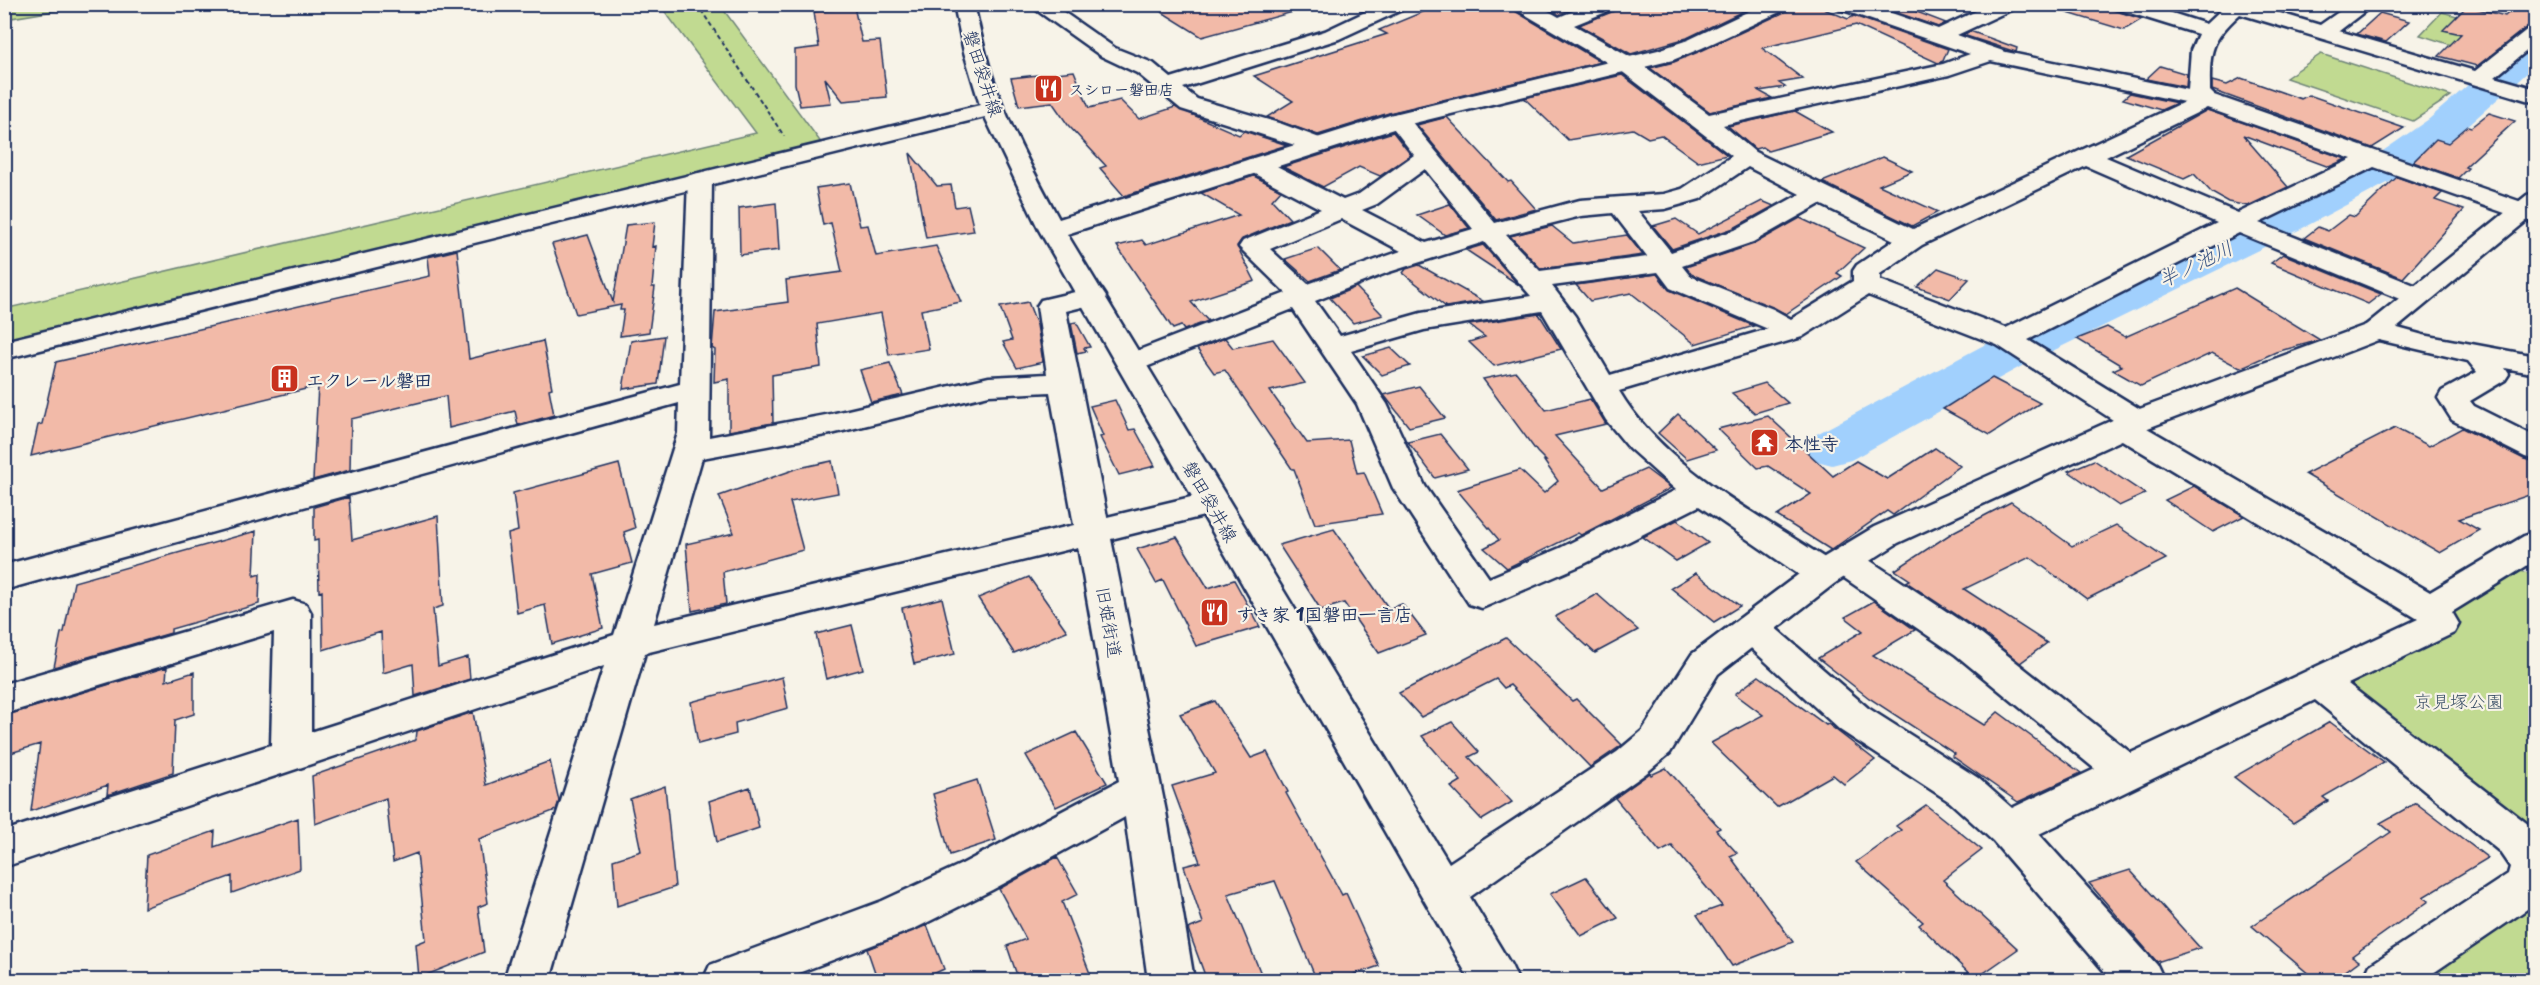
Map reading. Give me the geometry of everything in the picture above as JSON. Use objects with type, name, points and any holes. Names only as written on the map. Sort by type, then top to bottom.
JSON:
[{"type":"street","name":"磐田袋井線","points":[[964,4],[976,60],[994,108],[1017,164],[1052,230],[1495,981]]},
{"type":"street","points":[[1038,4],[1108,52],[1145,68],[1189,104],[1274,129],[1317,145]]},
{"type":"street","points":[[1167,86],[1332,35],[1399,4]]},
{"type":"street","points":[[1521,4],[1628,65],[1705,122],[1747,157],[1913,239]]},
{"type":"street","points":[[1557,26],[1609,4]]},
{"type":"street","points":[[1052,230],[1398,120],[1628,65],[1695,44],[1780,4]]},
{"type":"street","points":[[1844,4],[1991,53],[2206,100],[2372,159],[2531,209]]},
{"type":"street","points":[[1939,36],[2008,4]]},
{"type":"street","points":[[2121,4],[2209,31]]},
{"type":"street","points":[[2323,32],[2364,4]]},
{"type":"street","points":[[2206,100],[2199,93],[2199,52],[2209,31],[2239,5],[2535,96]]},
{"type":"street","points":[[2480,78],[2535,32]]},
{"type":"street","points":[[1705,122],[1949,69],[1991,53]]},
{"type":"street","points":[[1866,284],[1867,272],[1913,239],[2206,100]]},
{"type":"street","points":[[4,350],[994,108]]},
{"type":"street","points":[[1398,120],[1561,316],[1617,413],[1640,441],[1700,492],[1969,645],[2128,773]]},
{"type":"street","points":[[1427,156],[1368,199],[1252,247],[1301,296],[1372,404],[1409,488],[1482,595],[1572,556],[1700,492]]},
{"type":"street","points":[[1131,363],[1379,266],[1489,232],[1580,208],[1665,201],[1691,194],[1747,157]]},
{"type":"street","points":[[2086,157],[2238,223],[2416,296]]},
{"type":"street","points":[[2007,339],[2238,223],[2372,159]]},
{"type":"street","points":[[1256,165],[1424,252]]},
{"type":"street","points":[[527,981],[632,643],[694,433],[700,180]]},
{"type":"street","points":[[1333,347],[1541,290],[1666,263],[1744,236],[1819,194]]},
{"type":"street","points":[[1619,203],[1680,282],[1762,315],[1792,332]]},
{"type":"street","points":[[1442,892],[1648,749],[1656,742],[1705,664],[1834,568],[1886,535],[2130,424],[2376,331],[2416,296],[2531,209]]},
{"type":"street","points":[[1866,284],[2007,339],[2130,424],[2430,609],[2441,624],[2008,829]]},
{"type":"street","points":[[1603,386],[1792,332],[1866,284]]},
{"type":"street","name":"旧姫街道","points":[[1092,296],[1051,306],[1062,382],[1093,533],[1157,877],[1171,981]]},
{"type":"street","points":[[2376,331],[2535,365]]},
{"type":"street","points":[[2478,354],[2494,374],[2453,398],[2463,413],[2535,450]]},
{"type":"street","points":[[690,450],[831,424],[988,386],[1062,382]]},
{"type":"street","points":[[4,578],[695,389]]},
{"type":"street","points":[[4,849],[632,643],[1212,503]]},
{"type":"street","points":[[2430,609],[2535,544]]},
{"type":"street","points":[[4,699],[293,613],[291,754]]},
{"type":"street","points":[[1752,628],[1854,719],[1964,790],[2008,829],[2141,981]]},
{"type":"street","points":[[2319,682],[2514,838],[2532,864],[2527,885],[2386,981]]},
{"type":"street","points":[[726,981],[898,915],[977,877],[1140,789]]},
{"type":"path","points":[[697,4],[798,156]]},
{"type":"green space","points":[[5,4],[90,4],[90,5],[5,19]]},
{"type":"green space","points":[[660,5],[720,5],[825,148],[5,346],[4,309],[756,133]]},
{"type":"green space","points":[[2442,12],[2531,36],[2498,60],[2420,35]]},
{"type":"green space","points":[[2321,54],[2451,96],[2413,121],[2286,78]]},
{"type":"green space","name":"京見塚公園","points":[[2498,567],[2535,574],[2535,980],[2386,980],[2501,903],[2532,864],[2319,682],[2440,624],[2430,609]]},
{"type":"building","points":[[1149,4],[1292,4],[1293,12],[1202,37]]},
{"type":"building","points":[[1442,4],[1509,4],[1513,10],[1601,62],[1389,113],[1318,135],[1267,117],[1293,101],[1254,76],[1387,34],[1379,30]]},
{"type":"building","points":[[1541,4],[1583,4],[1559,15]]},
{"type":"building","points":[[1621,4],[1758,4],[1687,38],[1631,54],[1579,25],[1617,10]]},
{"type":"building","points":[[1793,4],[1812,4],[1848,19],[1854,16],[1948,49],[1943,61],[1938,63],[1856,25],[1762,48],[1803,79],[1779,83],[1785,87],[1759,91],[1772,98],[1710,112],[1650,68],[1674,62],[1703,50],[1789,10]]},
{"type":"building","points":[[1896,4],[1946,23],[1938,27],[1878,6]]},
{"type":"building","points":[[2062,4],[2109,4],[2113,10],[2142,19],[2124,30],[2061,11]]},
{"type":"building","points":[[2518,4],[2535,4],[2535,24],[2528,26],[2477,66],[2439,56],[2461,34],[2443,30],[2467,6],[2505,16]]},
{"type":"building","points":[[854,7],[862,42],[880,41],[887,97],[843,101],[825,78],[831,103],[800,106],[795,84],[795,50],[819,47],[814,12]]},
{"type":"building","points":[[2380,13],[2409,21],[2386,42],[2357,34]]},
{"type":"building","points":[[1970,31],[2017,48],[2016,52],[1963,35]]},
{"type":"building","points":[[2160,66],[2187,74],[2186,87],[2146,79]]},
{"type":"building","points":[[1074,71],[1089,108],[1120,100],[1139,119],[1175,107],[1239,135],[1244,131],[1287,145],[1124,196],[1100,168],[1106,166],[1068,125],[1052,102],[1019,106],[1011,78]]},
{"type":"building","points":[[1622,75],[1727,155],[1698,162],[1661,135],[1648,138],[1633,129],[1568,140],[1524,98]]},
{"type":"building","points":[[2241,78],[2301,99],[2309,95],[2404,128],[2372,148],[2212,90],[2212,81],[2227,85]]},
{"type":"building","points":[[2130,93],[2177,103],[2161,110],[2123,99]]},
{"type":"building","points":[[2207,110],[2346,159],[2329,167],[2243,135],[2288,187],[2248,206],[2228,202],[2212,193],[2194,174],[2184,179],[2126,155]]},
{"type":"building","points":[[1795,111],[1832,132],[1768,151],[1762,147],[1755,149],[1728,126]]},
{"type":"building","points":[[2489,113],[2515,121],[2465,167],[2468,168],[2458,178],[2413,162],[2436,139],[2448,143],[2468,126],[2471,127]]},
{"type":"building","points":[[1447,117],[1536,209],[1496,220],[1417,125]]},
{"type":"building","points":[[1393,132],[1411,155],[1380,176],[1359,167],[1323,187],[1283,167]]},
{"type":"building","points":[[910,153],[937,186],[951,185],[955,207],[968,205],[974,231],[926,238]]},
{"type":"building","points":[[1883,157],[1912,171],[1879,185],[1938,212],[1912,226],[1822,182]]},
{"type":"building","points":[[1254,176],[1281,190],[1272,200],[1290,219],[1242,239],[1237,246],[1255,281],[1191,302],[1208,321],[1184,330],[1181,326],[1173,329],[1117,246],[1142,240],[1146,245],[1239,215],[1201,193]]},
{"type":"building","points":[[2397,177],[2442,193],[2435,200],[2464,210],[2403,278],[2304,238],[2318,227],[2328,231],[2349,215],[2355,217]]},
{"type":"building","points":[[850,183],[860,226],[868,225],[876,256],[936,246],[961,302],[921,310],[929,349],[889,355],[881,313],[817,324],[821,367],[772,375],[773,423],[729,431],[729,379],[714,382],[715,350],[712,348],[715,312],[788,302],[786,280],[842,272],[831,223],[823,225],[816,188]]},
{"type":"building","points":[[1762,201],[1774,206],[1734,228],[1672,249],[1653,226],[1676,219],[1698,234]]},
{"type":"building","points":[[776,203],[779,250],[740,255],[739,208]]},
{"type":"building","points":[[1450,204],[1469,228],[1445,235],[1417,215]]},
{"type":"building","points":[[1800,218],[1864,248],[1837,273],[1842,276],[1786,314],[1691,274],[1686,267],[1754,244]]},
{"type":"building","points":[[655,222],[652,247],[656,246],[652,287],[655,287],[649,332],[620,336],[624,310],[620,310],[621,305],[576,314],[552,244],[588,235],[613,302],[626,225]]},
{"type":"building","points":[[1552,226],[1573,243],[1627,235],[1643,255],[1541,269],[1510,236]]},
{"type":"building","points":[[1483,245],[1519,285],[1466,250]]},
{"type":"building","points":[[1318,248],[1340,270],[1310,281],[1285,259]]},
{"type":"building","points":[[457,250],[469,359],[543,341],[552,388],[549,389],[554,415],[518,425],[515,411],[449,428],[446,396],[351,419],[350,470],[313,480],[318,386],[31,456],[38,425],[42,424],[56,362],[430,276],[428,257]]},
{"type":"building","points":[[2283,254],[2381,294],[2368,304],[2271,263]]},
{"type":"building","points":[[1419,265],[1483,301],[1446,307],[1403,273],[1406,269]]},
{"type":"building","points":[[1938,268],[1969,279],[1950,299],[1917,287]]},
{"type":"building","points":[[1657,274],[1669,290],[1754,326],[1695,344],[1631,293],[1590,301],[1576,285]]},
{"type":"building","points":[[1356,287],[1383,315],[1353,323],[1330,298]]},
{"type":"building","points":[[2235,288],[2320,340],[2276,352],[2240,368],[2212,353],[2141,386],[2113,370],[2122,366],[2077,339],[2107,327],[2125,337]]},
{"type":"building","points":[[1028,302],[1037,325],[1043,362],[1017,368],[1003,342],[1012,340],[1000,307]]},
{"type":"building","points":[[1539,314],[1561,349],[1494,366],[1469,342],[1485,337],[1469,325]]},
{"type":"building","points":[[1076,322],[1090,347],[1084,348],[1086,351],[1077,353],[1071,323]]},
{"type":"building","points":[[664,336],[658,384],[623,389],[631,341]]},
{"type":"building","points":[[1225,338],[1233,348],[1273,339],[1305,383],[1270,391],[1307,443],[1349,440],[1357,473],[1364,472],[1382,514],[1315,524],[1294,469],[1225,370],[1214,373],[1197,349]]},
{"type":"building","points":[[1391,348],[1410,366],[1382,375],[1363,356]]},
{"type":"building","points":[[890,363],[903,395],[871,402],[860,370]]},
{"type":"building","points":[[1516,372],[1546,410],[1590,399],[1606,424],[1555,436],[1603,488],[1646,469],[1671,488],[1581,535],[1578,533],[1507,568],[1484,548],[1499,540],[1457,490],[1520,470],[1544,493],[1558,481],[1544,461],[1546,461],[1483,379]]},
{"type":"building","points":[[1992,378],[2040,403],[1990,435],[1943,409]]},
{"type":"building","points":[[1765,383],[1788,403],[1755,413],[1732,393]]},
{"type":"building","points":[[1419,386],[1445,418],[1409,427],[1384,395]]},
{"type":"building","points":[[1115,400],[1129,430],[1135,429],[1155,466],[1119,475],[1100,437],[1103,436],[1090,406]]},
{"type":"building","points":[[1678,414],[1716,450],[1687,459],[1658,433]]},
{"type":"building","points":[[1768,416],[1833,476],[1856,461],[1887,479],[1935,448],[1960,466],[1893,515],[1887,511],[1831,550],[1777,516],[1811,494],[1768,466],[1758,468],[1718,429]]},
{"type":"building","points":[[2395,428],[2429,446],[2462,428],[2524,459],[2535,462],[2535,493],[2459,519],[2479,530],[2440,553],[2305,474]]},
{"type":"building","points":[[1440,434],[1468,469],[1435,478],[1408,442]]},
{"type":"building","points":[[2094,460],[2145,494],[2119,506],[2068,471]]},
{"type":"building","points":[[832,461],[838,493],[790,502],[803,550],[723,572],[726,604],[692,611],[686,544],[734,533],[719,496],[799,468]]},
{"type":"building","points":[[619,464],[635,528],[624,532],[632,563],[592,574],[603,628],[552,644],[545,605],[517,613],[508,534],[518,531],[513,493]]},
{"type":"building","points":[[2194,486],[2244,516],[2213,532],[2165,500]]},
{"type":"building","points":[[349,497],[352,540],[438,516],[443,606],[433,609],[438,666],[468,657],[470,679],[415,696],[413,664],[383,673],[381,632],[323,650],[322,591],[319,592],[318,540],[314,541],[314,507]]},
{"type":"building","points":[[2011,502],[2072,546],[2116,525],[2166,559],[2087,599],[2030,557],[1964,589],[2047,643],[2020,663],[1983,633],[1906,582],[1910,580],[1895,570],[1955,531]]},
{"type":"building","points":[[1677,520],[1708,543],[1676,561],[1643,537]]},
{"type":"building","points":[[1334,529],[1389,609],[1402,604],[1426,635],[1379,653],[1344,603],[1321,610],[1279,545]]},
{"type":"building","points":[[256,531],[254,576],[260,574],[259,604],[171,629],[171,633],[54,667],[74,582]]},
{"type":"building","points":[[1177,537],[1208,588],[1234,580],[1260,627],[1196,646],[1163,580],[1156,583],[1137,549]]},
{"type":"building","points":[[1696,573],[1740,606],[1714,622],[1671,588]]},
{"type":"building","points":[[1029,577],[1067,631],[1014,653],[978,598]]},
{"type":"building","points":[[1597,594],[1638,630],[1595,653],[1555,617]]},
{"type":"building","points":[[942,598],[955,654],[914,664],[902,608]]},
{"type":"building","points":[[1874,601],[1915,630],[1873,655],[1984,725],[1998,712],[2081,773],[2018,802],[1952,756],[1955,754],[1869,698],[1818,658],[1863,631],[1845,617]]},
{"type":"building","points":[[852,625],[863,669],[826,679],[816,634]]},
{"type":"building","points":[[1506,638],[1572,701],[1576,699],[1622,745],[1590,767],[1510,685],[1504,688],[1496,679],[1421,717],[1399,693]]},
{"type":"building","points":[[167,667],[166,681],[194,672],[194,714],[175,720],[173,773],[107,795],[108,785],[31,811],[40,744],[4,755],[4,716]]},
{"type":"building","points":[[1759,676],[1875,760],[1844,784],[1833,775],[1777,807],[1711,743],[1763,715],[1735,694]]},
{"type":"building","points":[[782,677],[788,708],[735,723],[736,734],[698,744],[691,702]]},
{"type":"building","points":[[1215,701],[1251,758],[1267,752],[1288,792],[1286,793],[1342,895],[1346,893],[1379,966],[1335,981],[1317,981],[1275,881],[1228,894],[1264,981],[1207,981],[1188,929],[1203,923],[1184,866],[1200,862],[1172,786],[1215,773],[1180,714]]},
{"type":"building","points":[[473,712],[486,785],[550,761],[559,801],[556,810],[479,839],[488,903],[478,907],[484,952],[419,978],[416,944],[426,940],[417,853],[393,862],[386,798],[315,824],[312,776],[416,740],[417,731]]},
{"type":"building","points":[[1452,722],[1479,752],[1469,757],[1512,802],[1482,820],[1451,787],[1461,781],[1422,736]]},
{"type":"building","points":[[2330,722],[2384,762],[2323,797],[2328,801],[2293,823],[2234,777]]},
{"type":"building","points":[[1076,732],[1107,783],[1056,807],[1026,755]]},
{"type":"building","points":[[1666,768],[1720,828],[1716,830],[1737,853],[1730,856],[1793,942],[1732,966],[1697,915],[1722,906],[1672,846],[1660,852],[1615,798],[1650,773],[1651,775]]},
{"type":"building","points":[[977,780],[996,840],[950,855],[933,794]]},
{"type":"building","points":[[665,786],[675,887],[617,906],[613,860],[641,851],[630,799]]},
{"type":"building","points":[[750,787],[759,828],[717,842],[709,801]]},
{"type":"building","points":[[2416,803],[2488,858],[2423,897],[2429,901],[2352,956],[2359,961],[2332,981],[2317,981],[2252,926],[2391,832],[2380,823]]},
{"type":"building","points":[[1926,805],[1982,850],[1943,880],[2018,949],[1975,979],[1919,925],[1923,922],[1856,862],[1901,830],[1896,826]]},
{"type":"building","points":[[298,818],[300,869],[232,893],[232,876],[144,908],[147,855],[215,831],[214,847]]},
{"type":"building","points":[[1057,857],[1078,894],[1062,902],[1093,981],[1019,981],[1007,946],[1026,939],[999,889]]},
{"type":"building","points":[[2130,870],[2200,948],[2157,962],[2089,883]]},
{"type":"building","points":[[1586,877],[1618,918],[1581,936],[1550,894]]},
{"type":"building","points":[[927,925],[944,969],[918,981],[878,981],[867,949]]},
{"type":"waterway","name":"半ノ池川","points":[[1832,448],[2002,356],[2283,221],[2395,162],[2443,127],[2536,45]]},
{"type":"place","name":"スシロー磐田店","points":[[1048,88]]},
{"type":"place","name":"エクレール磐田","points":[[285,379]]},
{"type":"place","name":"本性寺","points":[[1764,442]]},
{"type":"place","name":"すき家 1国磐田一言店","points":[[1215,613]]}]
